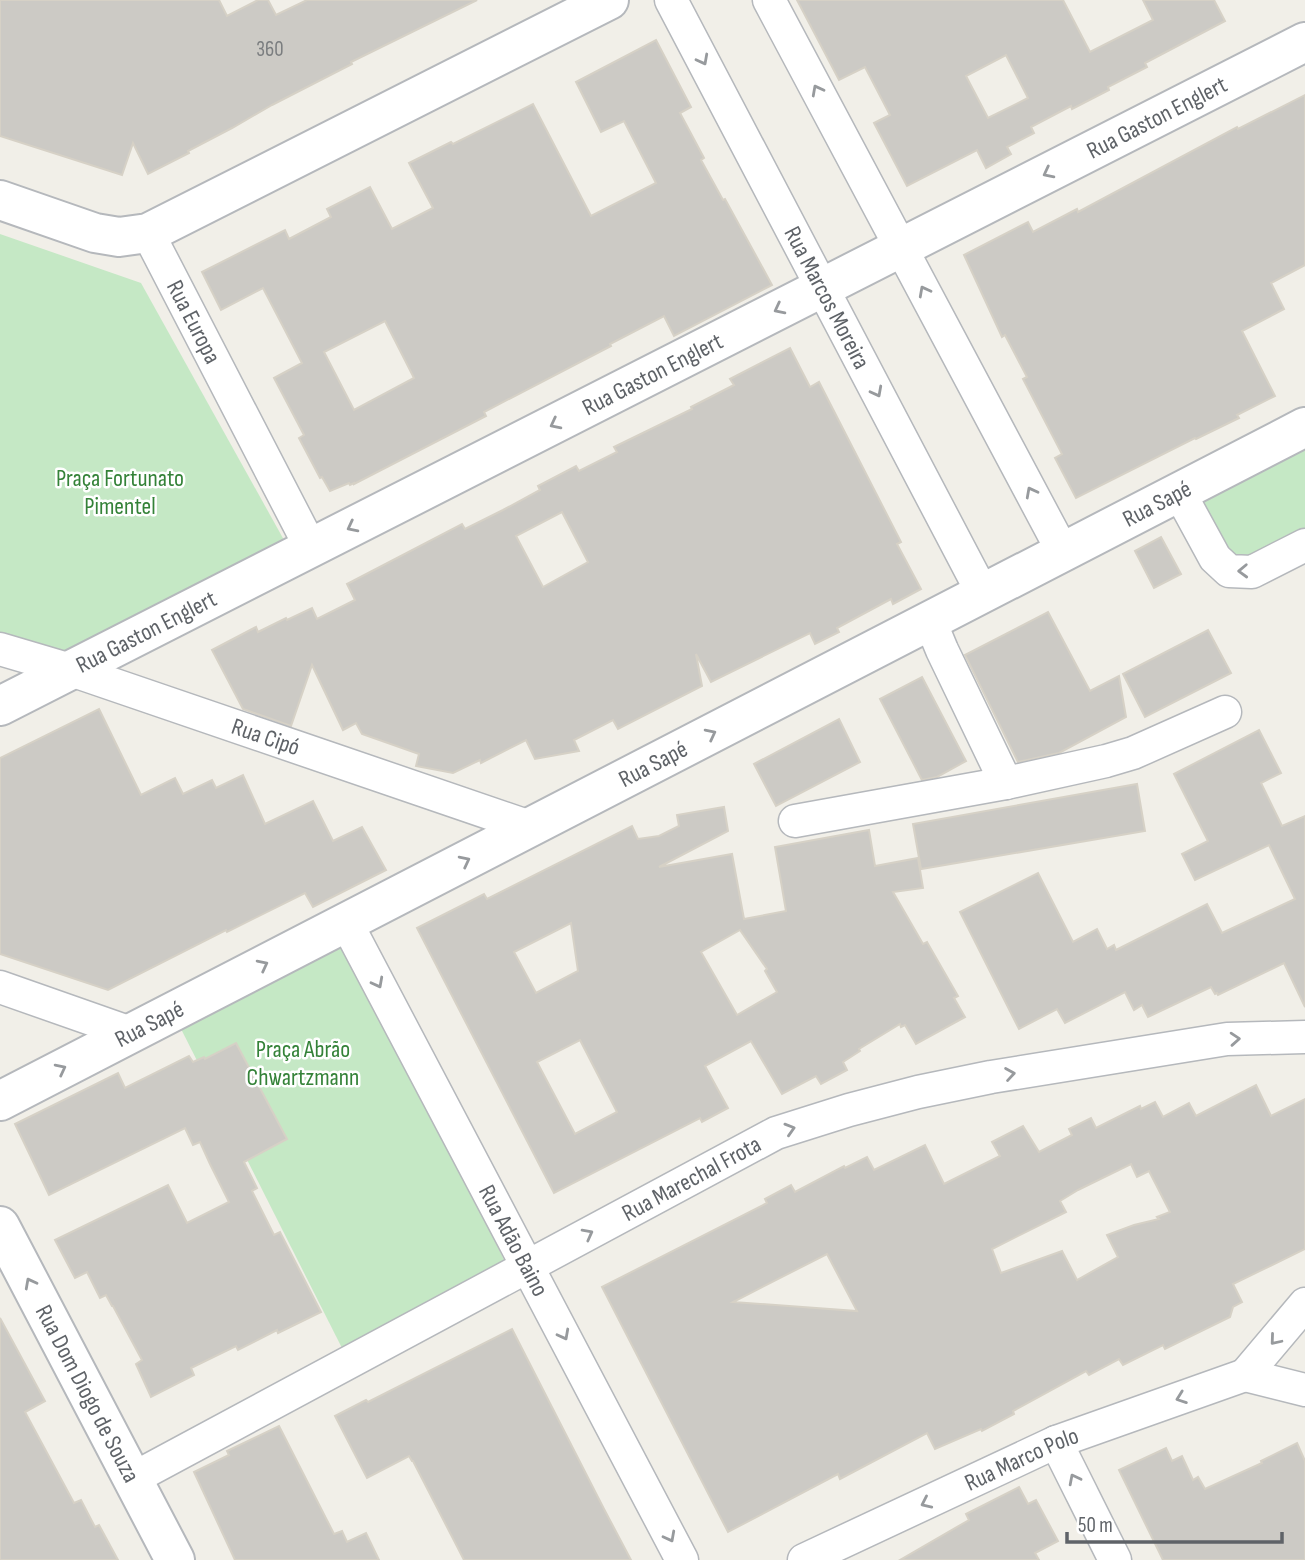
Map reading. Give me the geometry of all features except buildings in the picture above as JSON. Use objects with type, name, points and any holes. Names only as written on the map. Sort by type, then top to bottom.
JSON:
[{"type":"street","points":[[0,200],[95,233],[120,237],[148,233],[610,0]]},
{"type":"street","name":"Rua Marcos Moreira","points":[[671,0],[983,594]]},
{"type":"street","points":[[769,0],[1063,552]]},
{"type":"street","name":"Rua Gaston Englert","points":[[0,706],[1305,42]]},
{"type":"street","name":"Rua Europa","points":[[148,233],[311,548]]},
{"type":"street","name":"Rua Sapé","points":[[0,1101],[1305,427]]},
{"type":"street","points":[[1179,492],[1215,558],[1229,571],[1252,572],[1305,545]]},
{"type":"street","points":[[930,621],[1006,783]]},
{"type":"street","name":"Rua Cipó","points":[[0,649],[71,670],[530,827]]},
{"type":"street","points":[[794,821],[1006,783],[1106,761],[1133,753],[1225,712]]},
{"type":"street","name":"Rua Adão Baino","points":[[346,922],[682,1560]]},
{"type":"street","points":[[0,987],[131,1033]]},
{"type":"street","name":"Rua Marechal Frota","points":[[132,1479],[776,1133],[918,1092],[991,1077],[1227,1039],[1305,1037]]},
{"type":"street","name":"Rua Dom Diogo de Souza","points":[[0,1226],[175,1560]]},
{"type":"street","points":[[1305,1304],[1245,1375],[1305,1390]]},
{"type":"street","name":"Rua Marco Polo","points":[[804,1560],[1056,1442],[1245,1375]]},
{"type":"street","points":[[1056,1442],[1115,1560]]},
{"type":"green space","name":"Praça Fortunato Pimentel","points":[[0,234],[141,283],[284,540],[66,653],[0,637]]},
{"type":"green space","points":[[1305,440],[1305,533],[1250,561],[1222,549],[1192,499]]},
{"type":"green space","name":"Praça Abrão Chwartzmann","points":[[344,931],[508,1268],[346,1356],[175,1017]]}]
